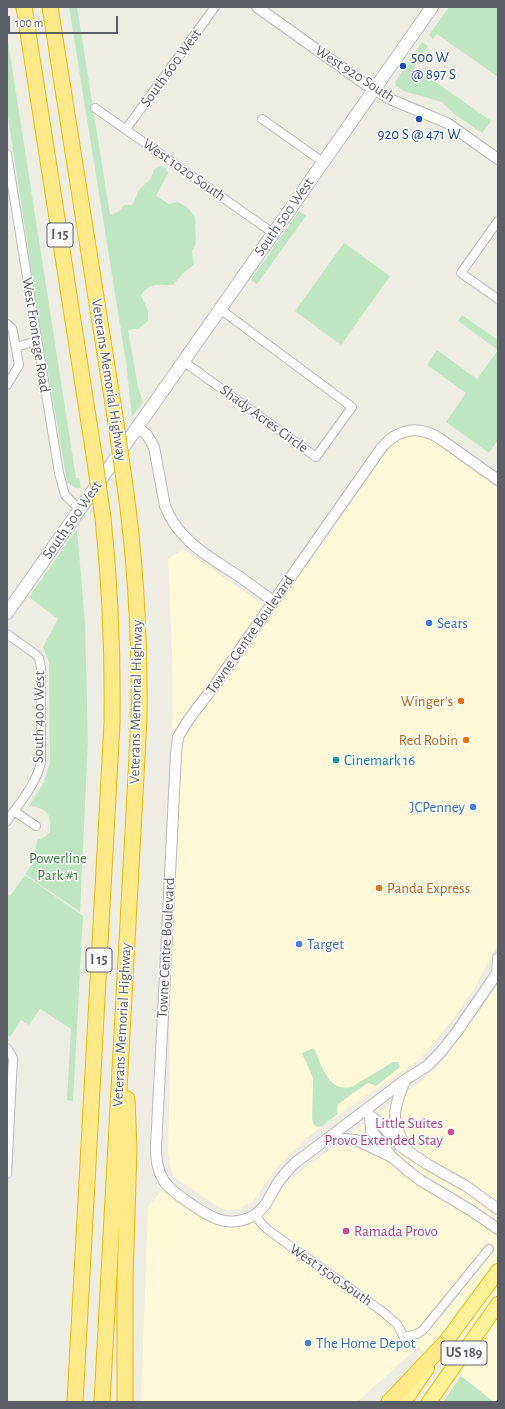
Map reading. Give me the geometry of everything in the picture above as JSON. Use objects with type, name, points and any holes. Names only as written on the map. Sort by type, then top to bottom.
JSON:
[{"type":"highway","name":"Veterans Memorial Highway","points":[[50,10],[126,486],[136,588],[139,668],[138,747],[102,1402]]},
{"type":"highway","name":"Veterans Memorial Highway","points":[[24,11],[103,518],[110,590],[112,630],[112,723],[76,1402]]},
{"type":"highway","points":[[124,998],[128,1149],[125,1279],[125,1402]]},
{"type":"highway","name":"US 189","points":[[404,1402],[498,1271]]},
{"type":"highway","name":"US 189","points":[[429,1402],[498,1304]]},
{"type":"highway","points":[[388,1402],[446,1342]]},
{"type":"main road","name":"South 500 West","points":[[7,613],[432,7]]},
{"type":"street","name":"South 600 West","points":[[126,130],[215,7]]},
{"type":"street","name":"West 920 South","points":[[257,7],[374,90],[400,104],[447,123],[498,159]]},
{"type":"street","name":"West 1020 South","points":[[95,108],[273,233]]},
{"type":"street","points":[[262,118],[323,162]]},
{"type":"street","name":"West Frontage Road","points":[[7,154],[61,485],[68,499],[80,509]]},
{"type":"street","points":[[498,221],[461,273],[498,299]]},
{"type":"street","name":"Shady Acres Circle","points":[[183,361],[316,457],[352,407],[220,309]]},
{"type":"street","points":[[7,324],[12,328],[19,365],[7,384]]},
{"type":"street","points":[[16,347],[37,341]]},
{"type":"street","points":[[137,427],[147,435],[154,447],[165,506],[182,535],[204,554],[273,601]]},
{"type":"street","name":"Towne Centre Boulevard","points":[[256,1214],[244,1220],[236,1221],[220,1220],[210,1216],[170,1188],[159,1170],[156,1157],[176,747],[178,737],[189,719],[215,685],[389,439],[407,430],[417,430],[434,435],[498,480]]},
{"type":"street","name":"South 400 West","points":[[7,634],[35,654],[39,658],[41,668],[40,762],[34,782],[7,821]]},
{"type":"street","points":[[14,811],[36,826]]},
{"type":"street","points":[[256,1214],[270,1197],[285,1173],[295,1163],[328,1138],[368,1113],[406,1080],[426,1066],[445,1047],[498,972],[498,958]]},
{"type":"street","points":[[7,1174],[12,1065],[9,1051]]},
{"type":"street","points":[[406,1080],[394,1114],[395,1124],[409,1152]]},
{"type":"street","points":[[368,1113],[379,1122],[400,1146],[427,1164],[466,1186],[498,1208]]},
{"type":"street","points":[[368,1113],[371,1130],[392,1157],[420,1180],[472,1211],[498,1229]]},
{"type":"street","points":[[328,1138],[356,1140],[392,1157]]},
{"type":"street","name":"West 1500 South","points":[[256,1214],[261,1223],[268,1230],[391,1319],[397,1324],[404,1337],[417,1334],[423,1330],[489,1249]]},
{"type":"shaded area","points":[[412,435],[435,442],[484,477],[498,489],[498,946],[474,989],[451,1022],[420,1059],[322,1126],[299,1145],[280,1164],[253,1201],[240,1209],[227,1210],[219,1207],[174,1177],[170,1166],[168,1153],[173,678],[168,559],[183,549],[273,612],[393,443]]},
{"type":"shaded area","points":[[498,985],[498,1402],[442,1402],[461,1376],[418,1347],[357,1402],[141,1402],[148,1207],[161,1191],[221,1224],[266,1211],[288,1181],[423,1080],[440,1065]]},
{"type":"green space","points":[[69,7],[77,7],[110,215],[119,211],[124,205],[132,205],[139,190],[150,179],[154,169],[160,166],[166,168],[168,173],[156,196],[169,204],[178,202],[188,208],[195,217],[196,243],[192,251],[194,265],[183,273],[173,285],[155,285],[144,291],[141,295],[148,311],[148,321],[140,328],[128,330],[138,387],[143,402],[132,417],[126,362]]},
{"type":"green space","points":[[449,7],[498,7],[498,77],[437,34],[433,39],[429,35]]},
{"type":"green space","points":[[7,35],[76,478],[79,478],[81,488],[75,488],[67,482],[37,309],[7,110]]},
{"type":"green space","points":[[422,42],[428,46],[414,67],[491,121],[482,133],[454,114],[442,102],[404,91],[396,86],[395,83],[397,79]]},
{"type":"green space","points":[[299,211],[306,216],[257,284],[251,280]]},
{"type":"green space","points":[[344,243],[390,276],[341,345],[295,311]]},
{"type":"green space","points":[[462,315],[498,340],[498,350],[458,321]]},
{"type":"green space","points":[[437,350],[477,379],[498,350],[498,440],[489,453],[446,422],[466,393],[427,365]]},
{"type":"green space","name":"Powerline Park #1","points":[[77,529],[85,623],[88,741],[80,912],[25,874],[34,862],[37,840],[50,832],[50,821],[47,813],[40,808],[29,806],[44,782],[50,762],[49,663],[43,647],[58,619],[29,597]]},
{"type":"green space","points":[[25,875],[83,916],[73,1101],[67,1100],[71,1029],[40,1009],[29,1025],[21,1020],[10,1037],[7,1035],[7,894],[10,896]]},
{"type":"green space","points":[[314,1048],[327,1076],[338,1086],[345,1088],[353,1086],[393,1062],[398,1062],[400,1067],[376,1086],[369,1083],[366,1084],[338,1104],[338,1114],[322,1126],[317,1127],[314,1125],[312,1119],[313,1078],[302,1053]]},
{"type":"green space","points":[[461,1376],[494,1402],[443,1402]]},
{"type":"place","name":"500 W @ 897 S","points":[[403,66]]},
{"type":"place","name":"920 S @ 471 W","points":[[419,119]]},
{"type":"place","name":"Sears","points":[[429,623]]},
{"type":"place","name":"Winger's","points":[[461,701]]},
{"type":"place","name":"Red Robin","points":[[466,740]]},
{"type":"place","name":"Cinemark 16","points":[[336,760]]},
{"type":"place","name":"JCPenney","points":[[473,807]]},
{"type":"place","name":"Panda Express","points":[[379,888]]},
{"type":"place","name":"Target","points":[[299,944]]},
{"type":"place","name":"Little Suites Provo Extended Stay","points":[[451,1132]]},
{"type":"place","name":"Ramada Provo","points":[[346,1231]]},
{"type":"place","name":"The Home Depot","points":[[308,1343]]}]
